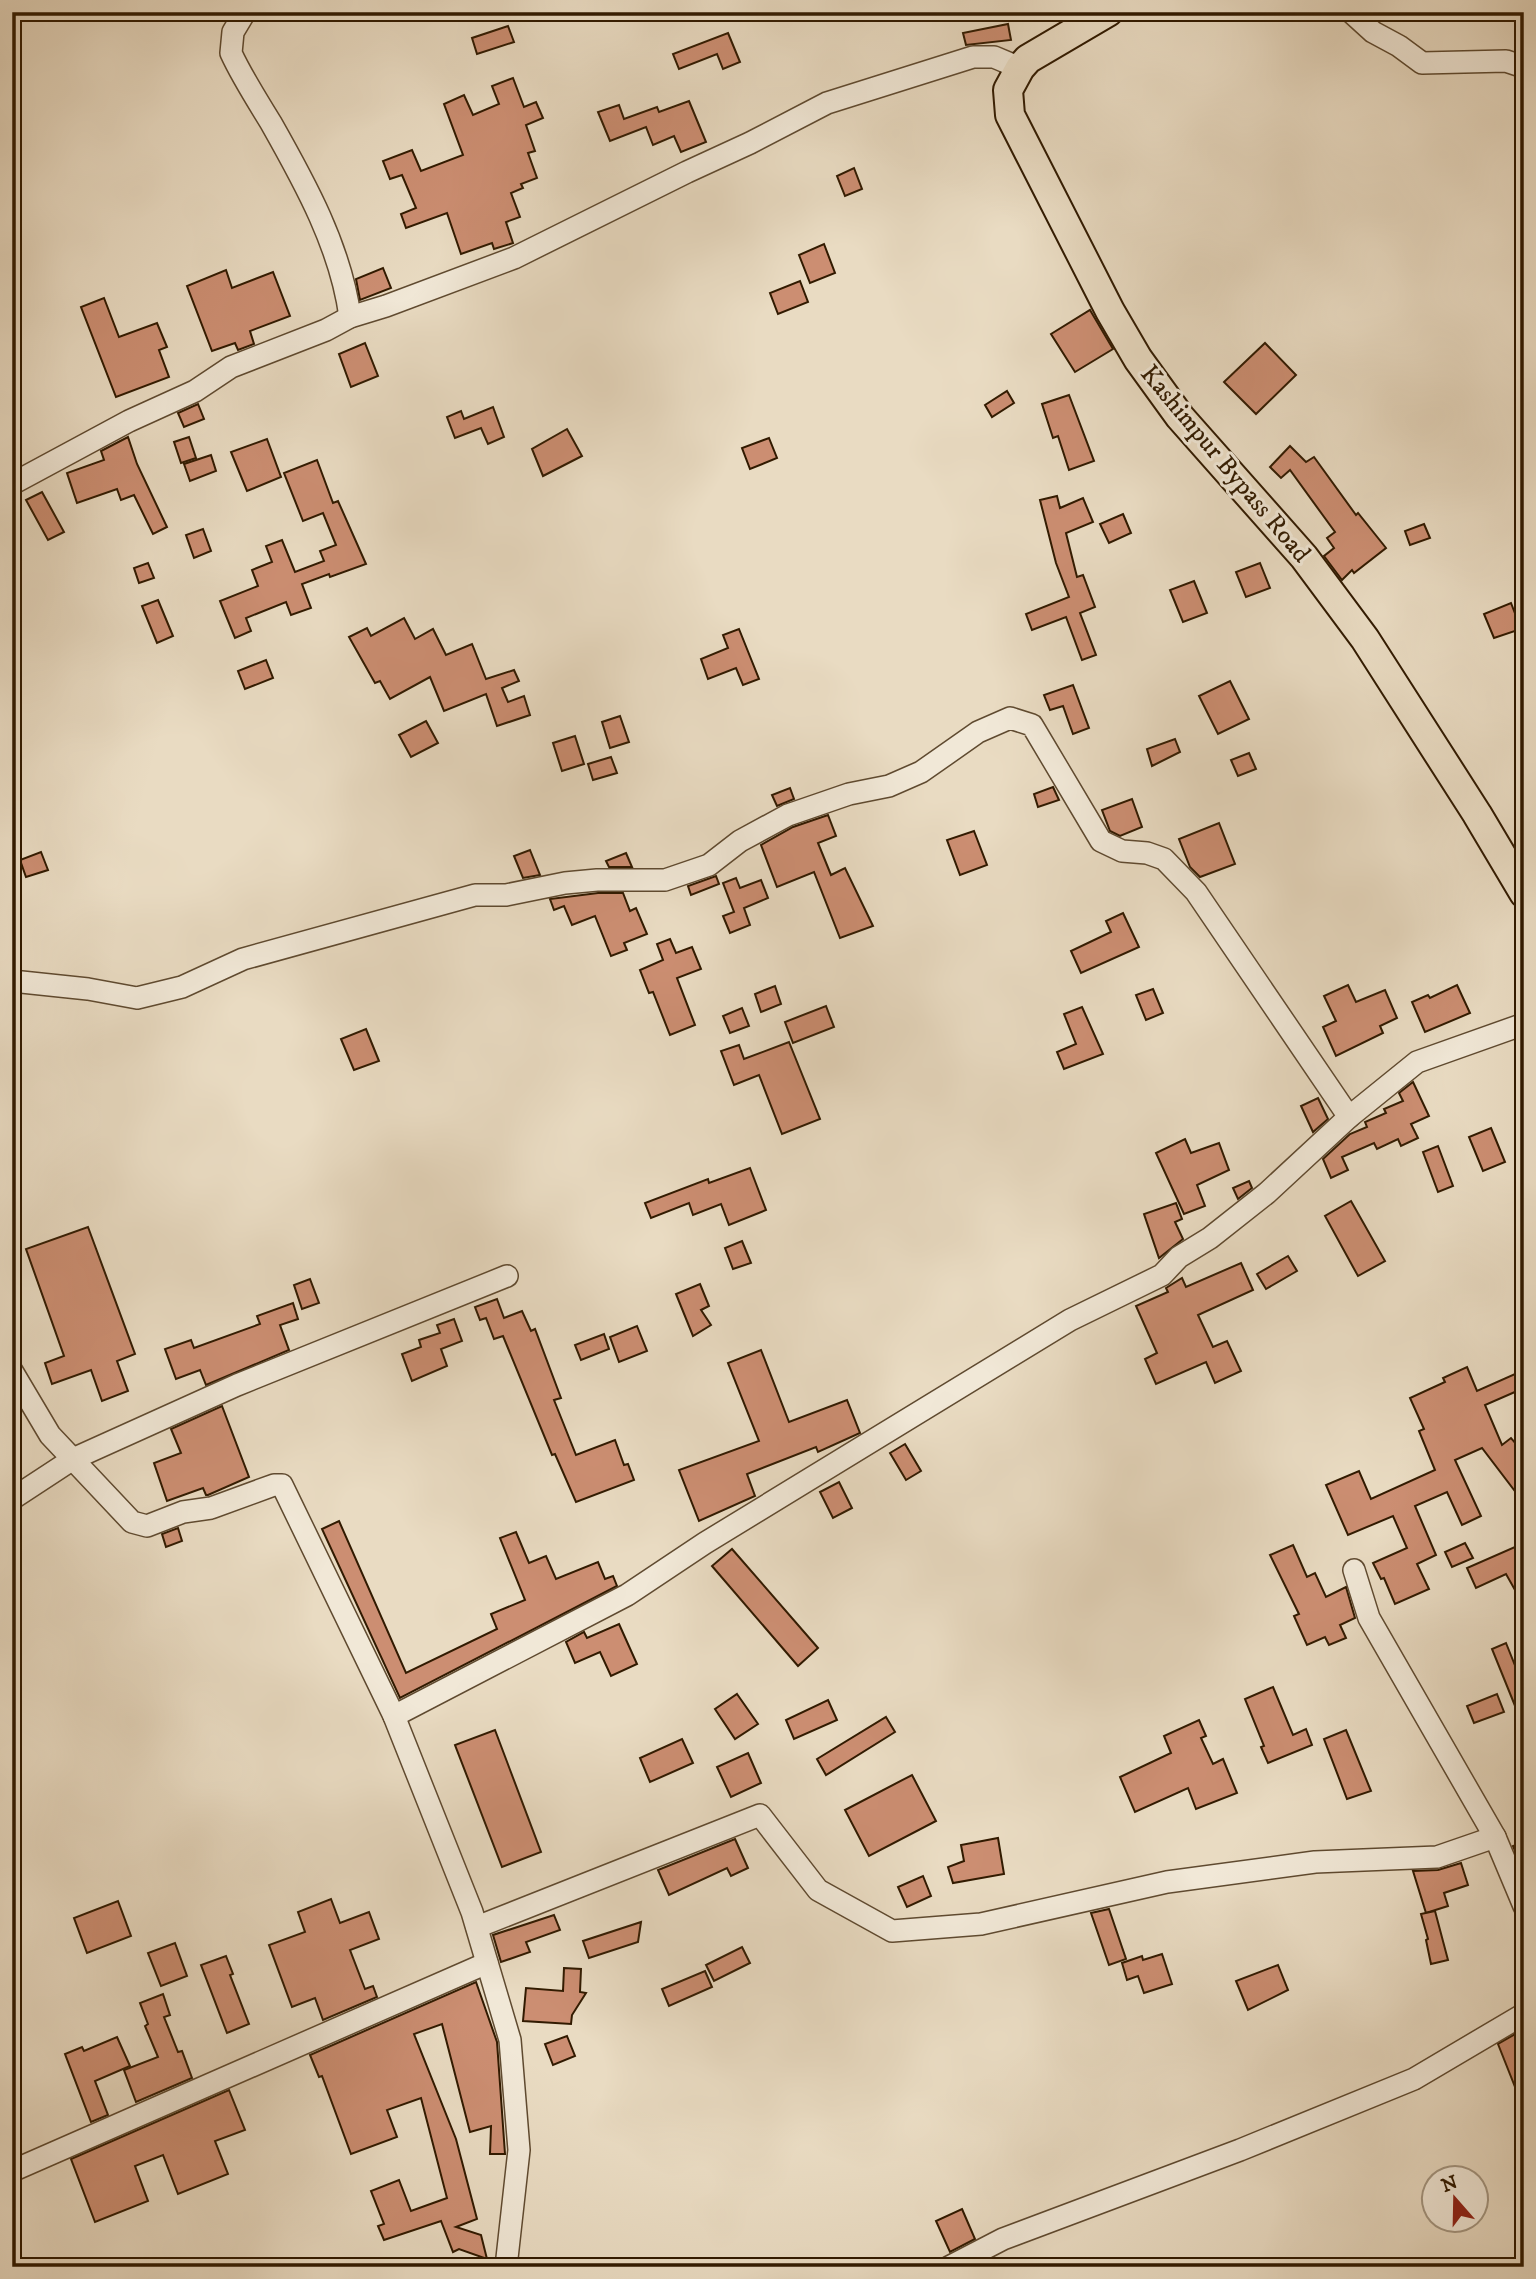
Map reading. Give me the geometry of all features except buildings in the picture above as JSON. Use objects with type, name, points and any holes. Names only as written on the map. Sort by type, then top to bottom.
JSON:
[{"type":"main road","points":[[1024,64],[1108,12]]},
{"type":"main road","name":"Kashimpur Bypass Road","points":[[1024,64],[1008,90],[1010,115],[1110,311],[1138,359],[1180,417],[1304,557],[1365,639],[1524,893]]},
{"type":"street","points":[[246,12],[233,32],[231,53],[299,172],[324,228],[348,301],[350,317]]},
{"type":"street","points":[[1351,12],[1373,32],[1399,46],[1422,64],[1506,61],[1524,67]]},
{"type":"street","points":[[12,484],[129,421],[195,391],[231,367],[326,330],[350,317],[514,258],[827,103],[973,58],[994,57],[1024,64]]},
{"type":"street","points":[[12,981],[88,989],[137,998],[182,987],[243,959],[475,895],[506,895],[576,882],[666,880],[709,865],[740,841],[788,815],[849,794],[889,786],[921,772],[978,733],[1010,718],[1032,725],[1101,841],[1122,851],[1147,853],[1164,859],[1196,892],[1349,1117]]},
{"type":"street","points":[[394,1716],[627,1595],[705,1543],[1025,1347],[1161,1275],[1179,1258],[1210,1238],[1267,1193],[1349,1117],[1417,1062],[1524,1024]]},
{"type":"street","points":[[12,1499],[73,1459],[237,1385],[507,1276]]},
{"type":"street","points":[[12,1371],[50,1435],[132,1522],[147,1525],[183,1513],[211,1508],[274,1485],[282,1485],[394,1716],[477,1927],[510,2040],[519,2150],[506,2267]]},
{"type":"street","points":[[1354,1570],[1369,1618],[1495,1838],[1524,1906]]},
{"type":"street","points":[[477,1927],[760,1815],[818,1890],[892,1931],[981,1924],[1194,1878],[1315,1862],[1437,1857],[1495,1838]]},
{"type":"street","points":[[12,2171],[487,1963]]},
{"type":"street","points":[[949,2267],[1003,2239],[1240,2150],[1414,2079],[1524,2014]]}]
